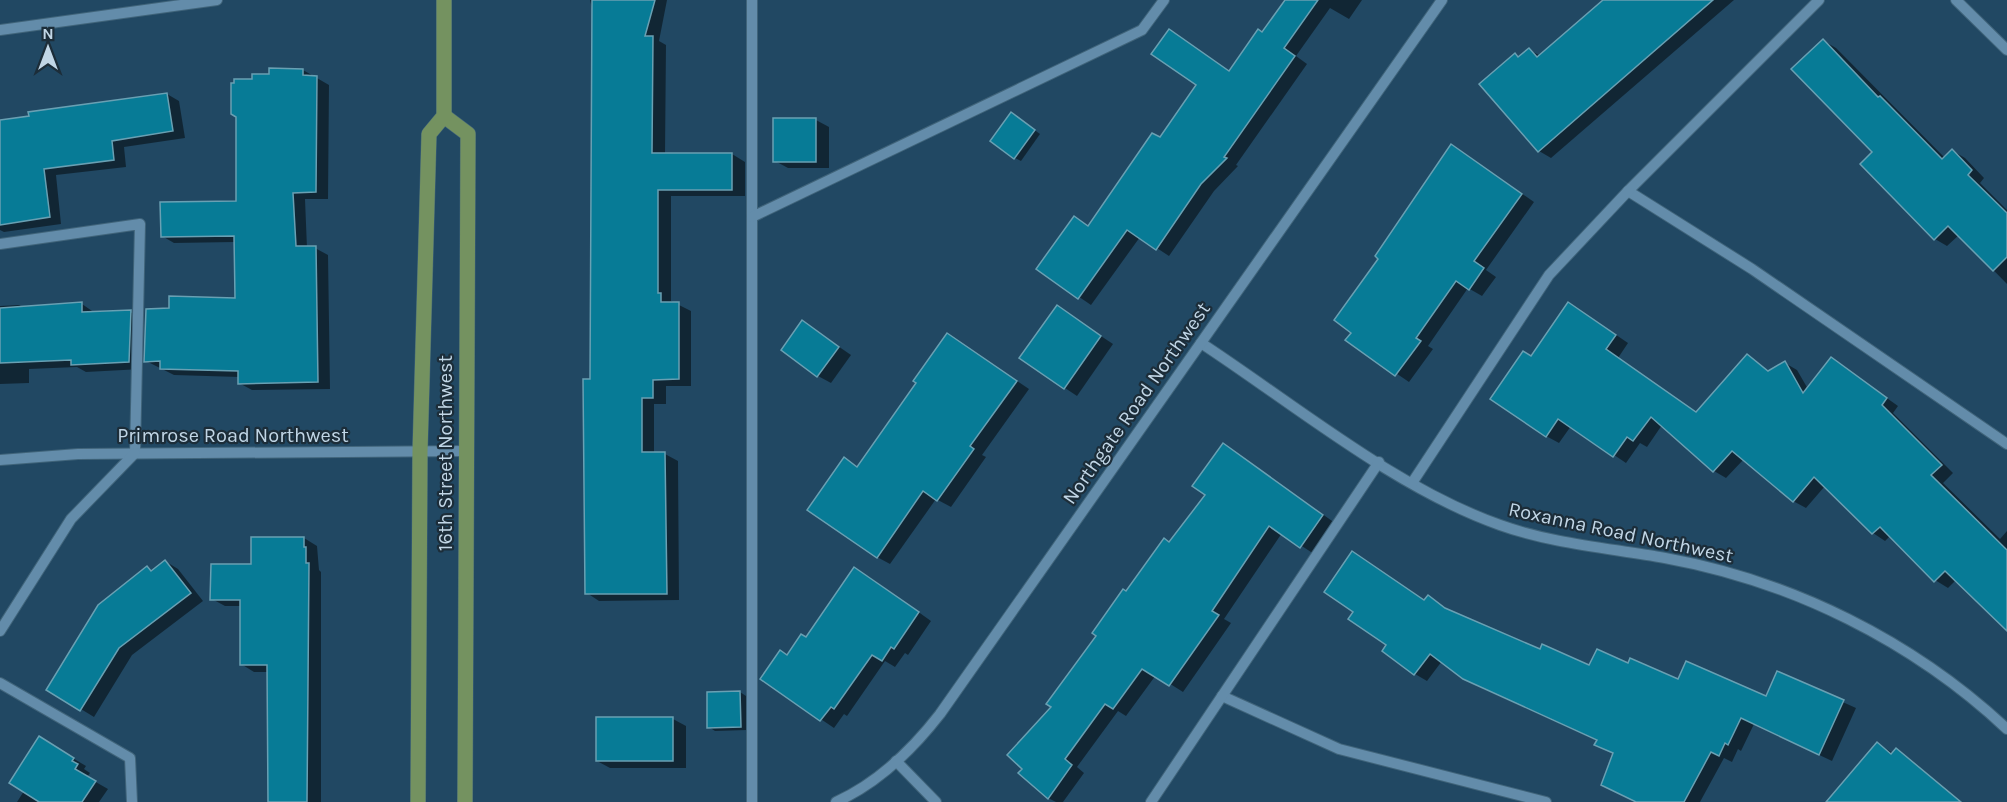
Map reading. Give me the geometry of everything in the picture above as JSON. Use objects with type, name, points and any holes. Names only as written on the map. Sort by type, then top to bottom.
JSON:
[{"type":"main road","points":[[444,0],[444,116]]},
{"type":"main road","name":"16th Street Northwest","points":[[418,802],[420,452],[429,134],[444,116],[468,134],[465,802]]},
{"type":"street","points":[[0,30],[216,0]]},
{"type":"street","points":[[752,0],[752,802]]},
{"type":"street","points":[[752,217],[1142,30],[1164,0]]},
{"type":"street","name":"Northgate Road Northwest","points":[[836,802],[870,783],[896,761],[940,714],[1442,0]]},
{"type":"street","points":[[1412,483],[1549,275],[1628,190],[1819,0]]},
{"type":"street","points":[[1956,0],[2007,50]]},
{"type":"street","points":[[1628,190],[1752,269],[2007,444]]},
{"type":"street","points":[[0,244],[140,224],[135,453],[71,519],[0,630]]},
{"type":"street","name":"Roxanna Road Northwest","points":[[1201,343],[1379,462],[1467,513],[1517,531],[1586,546],[1685,562],[1745,578],[1795,595],[1827,609],[1896,646],[1961,690],[2007,729]]},
{"type":"street","name":"Primrose Road Northwest","points":[[0,460],[64,454],[466,451]]},
{"type":"street","points":[[1151,802],[1379,462]]},
{"type":"street","points":[[0,683],[130,758],[132,802]]},
{"type":"street","points":[[1222,696],[1339,749],[1546,802]]},
{"type":"street","points":[[896,761],[936,802]]},
{"type":"building","points":[[592,0],[655,0],[645,36],[653,36],[652,153],[732,153],[732,190],[658,190],[658,293],[661,293],[661,302],[679,302],[679,379],[653,380],[653,398],[642,398],[642,452],[665,452],[667,594],[585,594],[583,379],[590,379]]},
{"type":"building","points":[[1285,0],[1318,0],[1284,48],[1295,56],[1224,157],[1227,158],[1201,184],[1156,250],[1127,230],[1078,299],[1036,269],[1074,216],[1088,226],[1152,133],[1160,137],[1196,85],[1151,54],[1169,29],[1229,71],[1258,29],[1262,32]]},
{"type":"building","points":[[1603,0],[1713,0],[1538,152],[1479,84],[1515,53],[1518,57],[1529,48],[1537,57]]},
{"type":"building","points":[[1823,39],[1942,159],[1952,149],[1972,170],[1968,175],[2007,213],[2007,257],[1993,271],[1948,226],[1934,240],[1860,164],[1872,152],[1791,69]]},
{"type":"building","points":[[269,68],[303,69],[303,75],[317,76],[316,192],[293,193],[296,246],[316,246],[318,382],[238,384],[238,371],[160,369],[160,361],[144,362],[146,309],[169,308],[169,296],[235,298],[234,236],[161,237],[160,202],[236,201],[236,117],[231,114],[231,83],[234,83],[234,79],[252,79],[252,74],[269,74]]},
{"type":"building","points":[[167,93],[173,131],[112,141],[114,160],[44,169],[50,217],[0,225],[0,120],[29,116],[28,112]]},
{"type":"building","points":[[1011,112],[1035,130],[1014,159],[990,141]]},
{"type":"building","points":[[773,118],[816,118],[816,162],[773,162]]},
{"type":"building","points":[[1451,144],[1522,194],[1474,261],[1484,268],[1469,290],[1456,281],[1416,338],[1421,341],[1395,376],[1345,340],[1351,333],[1334,320],[1378,259],[1375,256]]},
{"type":"building","points":[[82,302],[82,312],[131,310],[129,362],[71,365],[71,360],[0,363],[0,308]]},
{"type":"building","points":[[1568,302],[1616,335],[1606,349],[1696,412],[1747,354],[1768,371],[1785,361],[1803,393],[1831,357],[1887,398],[1882,405],[1942,465],[1931,475],[2007,550],[2007,631],[1945,571],[1934,582],[1880,527],[1872,534],[1814,477],[1793,502],[1732,451],[1713,472],[1651,417],[1633,441],[1627,437],[1613,457],[1558,419],[1546,437],[1490,399],[1523,351],[1531,356]]},
{"type":"building","points":[[1057,305],[1101,336],[1064,389],[1019,358]]},
{"type":"building","points":[[802,320],[839,347],[817,377],[781,350]]},
{"type":"building","points":[[947,333],[1017,381],[970,446],[974,449],[937,501],[923,491],[877,558],[807,510],[844,457],[857,467],[916,383],[913,381]]},
{"type":"building","points":[[1223,443],[1323,515],[1300,548],[1269,526],[1212,611],[1219,615],[1169,686],[1142,669],[1113,709],[1105,704],[1065,759],[1072,765],[1048,799],[1018,773],[1022,769],[1007,755],[1051,707],[1046,704],[1096,636],[1092,633],[1123,589],[1126,591],[1164,538],[1169,542],[1205,495],[1192,486]]},
{"type":"building","points":[[251,537],[304,537],[306,563],[309,563],[307,802],[268,802],[267,665],[240,665],[240,600],[210,600],[211,564],[251,564]]},
{"type":"building","points":[[1352,551],[1424,600],[1428,595],[1445,608],[1540,649],[1542,644],[1589,665],[1597,649],[1628,663],[1630,658],[1678,679],[1686,661],[1766,696],[1777,671],[1844,700],[1819,755],[1741,718],[1728,745],[1725,743],[1719,756],[1711,752],[1684,802],[1636,802],[1601,785],[1613,753],[1594,745],[1597,740],[1463,679],[1430,654],[1414,675],[1382,651],[1386,645],[1348,619],[1353,612],[1324,592]]},
{"type":"building","points":[[165,560],[191,593],[119,648],[80,711],[46,690],[98,605],[147,566],[151,571]]},
{"type":"building","points":[[854,567],[919,612],[894,649],[891,647],[882,661],[872,655],[834,709],[831,707],[820,721],[760,679],[780,650],[787,655],[801,634],[806,637]]},
{"type":"building","points":[[740,691],[741,727],[707,728],[707,692]]},
{"type":"building","points":[[596,717],[673,717],[673,761],[596,761]]},
{"type":"building","points":[[39,736],[74,758],[72,761],[78,764],[75,769],[96,781],[82,802],[39,802],[9,783]]},
{"type":"building","points":[[1877,742],[1891,754],[1896,748],[1961,802],[1826,802]]}]
